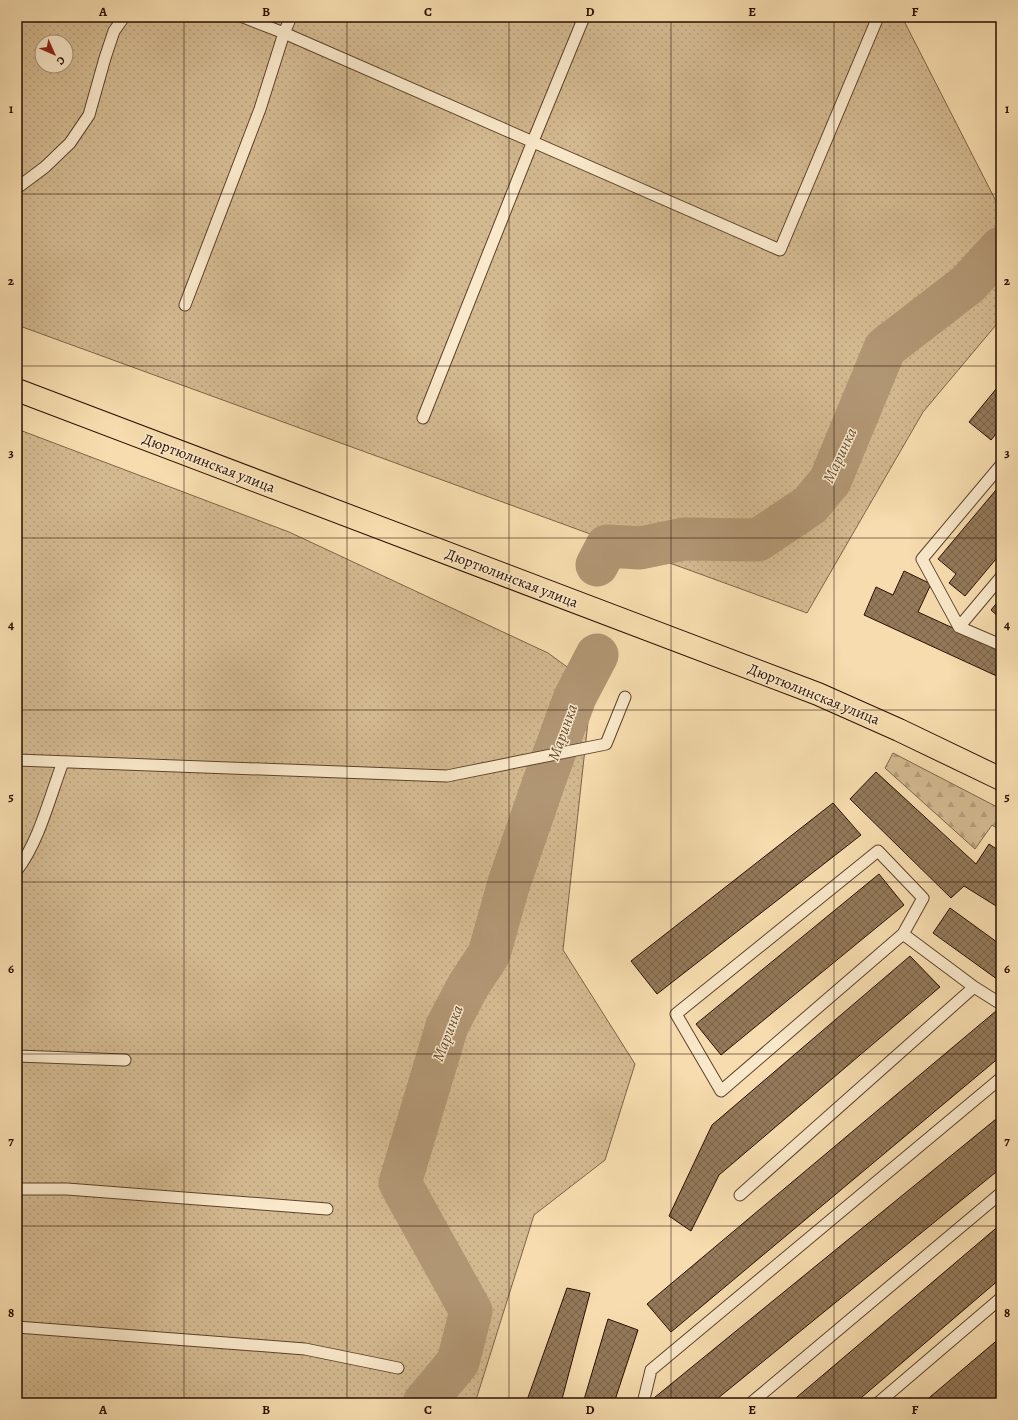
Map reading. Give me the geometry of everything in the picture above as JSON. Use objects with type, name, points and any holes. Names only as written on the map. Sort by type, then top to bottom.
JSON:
[{"type":"main road","name":"Дюртюлинская улица","points":[[17,390],[818,694],[899,730],[1001,779]]},
{"type":"lane","points":[[17,188],[45,167],[70,143],[89,115],[114,31],[124,17]]},
{"type":"lane","points":[[243,17],[284,33],[533,141],[780,250],[878,17]]},
{"type":"lane","points":[[185,305],[260,110],[284,33],[291,17]]},
{"type":"lane","points":[[423,418],[584,17]]},
{"type":"lane","points":[[1001,465],[922,559],[959,626],[1001,645]]},
{"type":"lane","points":[[959,626],[1001,577]]},
{"type":"lane","points":[[17,760],[447,776],[606,744],[625,697]]},
{"type":"lane","points":[[17,870],[26,859],[39,831],[63,762]]},
{"type":"lane","points":[[878,851],[923,898],[903,934],[721,1091],[676,1014],[878,851]]},
{"type":"lane","points":[[903,934],[974,987],[1001,1004]]},
{"type":"lane","points":[[740,1195],[974,987]]},
{"type":"lane","points":[[17,1056],[125,1060]]},
{"type":"lane","points":[[643,1403],[651,1370],[1001,1078]]},
{"type":"lane","points":[[17,1189],[67,1189],[327,1209]]},
{"type":"lane","points":[[750,1403],[1001,1193]]},
{"type":"lane","points":[[878,1403],[1001,1298]]},
{"type":"lane","points":[[17,1327],[305,1349],[398,1368]]},
{"type":"green space","points":[[17,17],[902,17],[1001,211],[1001,319],[923,412],[807,613],[17,325]]},
{"type":"green space","points":[[17,429],[289,532],[548,653],[592,685],[563,950],[635,1064],[605,1160],[534,1215],[475,1403],[17,1403]]},
{"type":"green space","points":[[893,753],[1001,809],[1001,831],[992,825],[975,849],[885,768]]},
{"type":"building","points":[[1001,383],[1001,428],[991,440],[969,422]]},
{"type":"building","points":[[1001,484],[1001,553],[965,596],[949,583],[956,574],[938,559]]},
{"type":"building","points":[[904,571],[931,584],[918,612],[1001,650],[1001,678],[864,615],[876,587],[893,595]]},
{"type":"building","points":[[1001,598],[1001,619],[991,610]]},
{"type":"building","points":[[876,772],[976,864],[989,844],[1001,852],[1001,909],[964,886],[951,898],[850,799]]},
{"type":"building","points":[[833,803],[861,835],[657,994],[631,961]]},
{"type":"building","points":[[879,874],[904,905],[721,1055],[696,1024]]},
{"type":"building","points":[[950,908],[1001,945],[1001,982],[933,933]]},
{"type":"building","points":[[910,956],[940,987],[719,1175],[691,1231],[669,1216],[712,1125]]},
{"type":"building","points":[[996,1011],[1001,1017],[1001,1056],[671,1332],[647,1304]]},
{"type":"building","points":[[1001,1115],[1001,1168],[712,1403],[649,1402]]},
{"type":"building","points":[[1001,1224],[1001,1278],[855,1403],[790,1403]]},
{"type":"building","points":[[567,1288],[590,1293],[561,1403],[526,1403]]},
{"type":"building","points":[[608,1319],[638,1330],[614,1403],[583,1403]]},
{"type":"building","points":[[1001,1337],[1001,1393],[989,1403],[923,1403]]},
{"type":"waterway","name":"Маринка","points":[[597,565],[607,546],[640,548],[684,539],[758,540],[810,505],[830,481],[885,348],[968,284],[1001,248]]},
{"type":"waterway","name":"Маринка","points":[[424,1403],[458,1362],[471,1311],[400,1183],[447,1026],[468,986],[489,954],[509,883],[546,776],[575,697],[597,655]]}]
